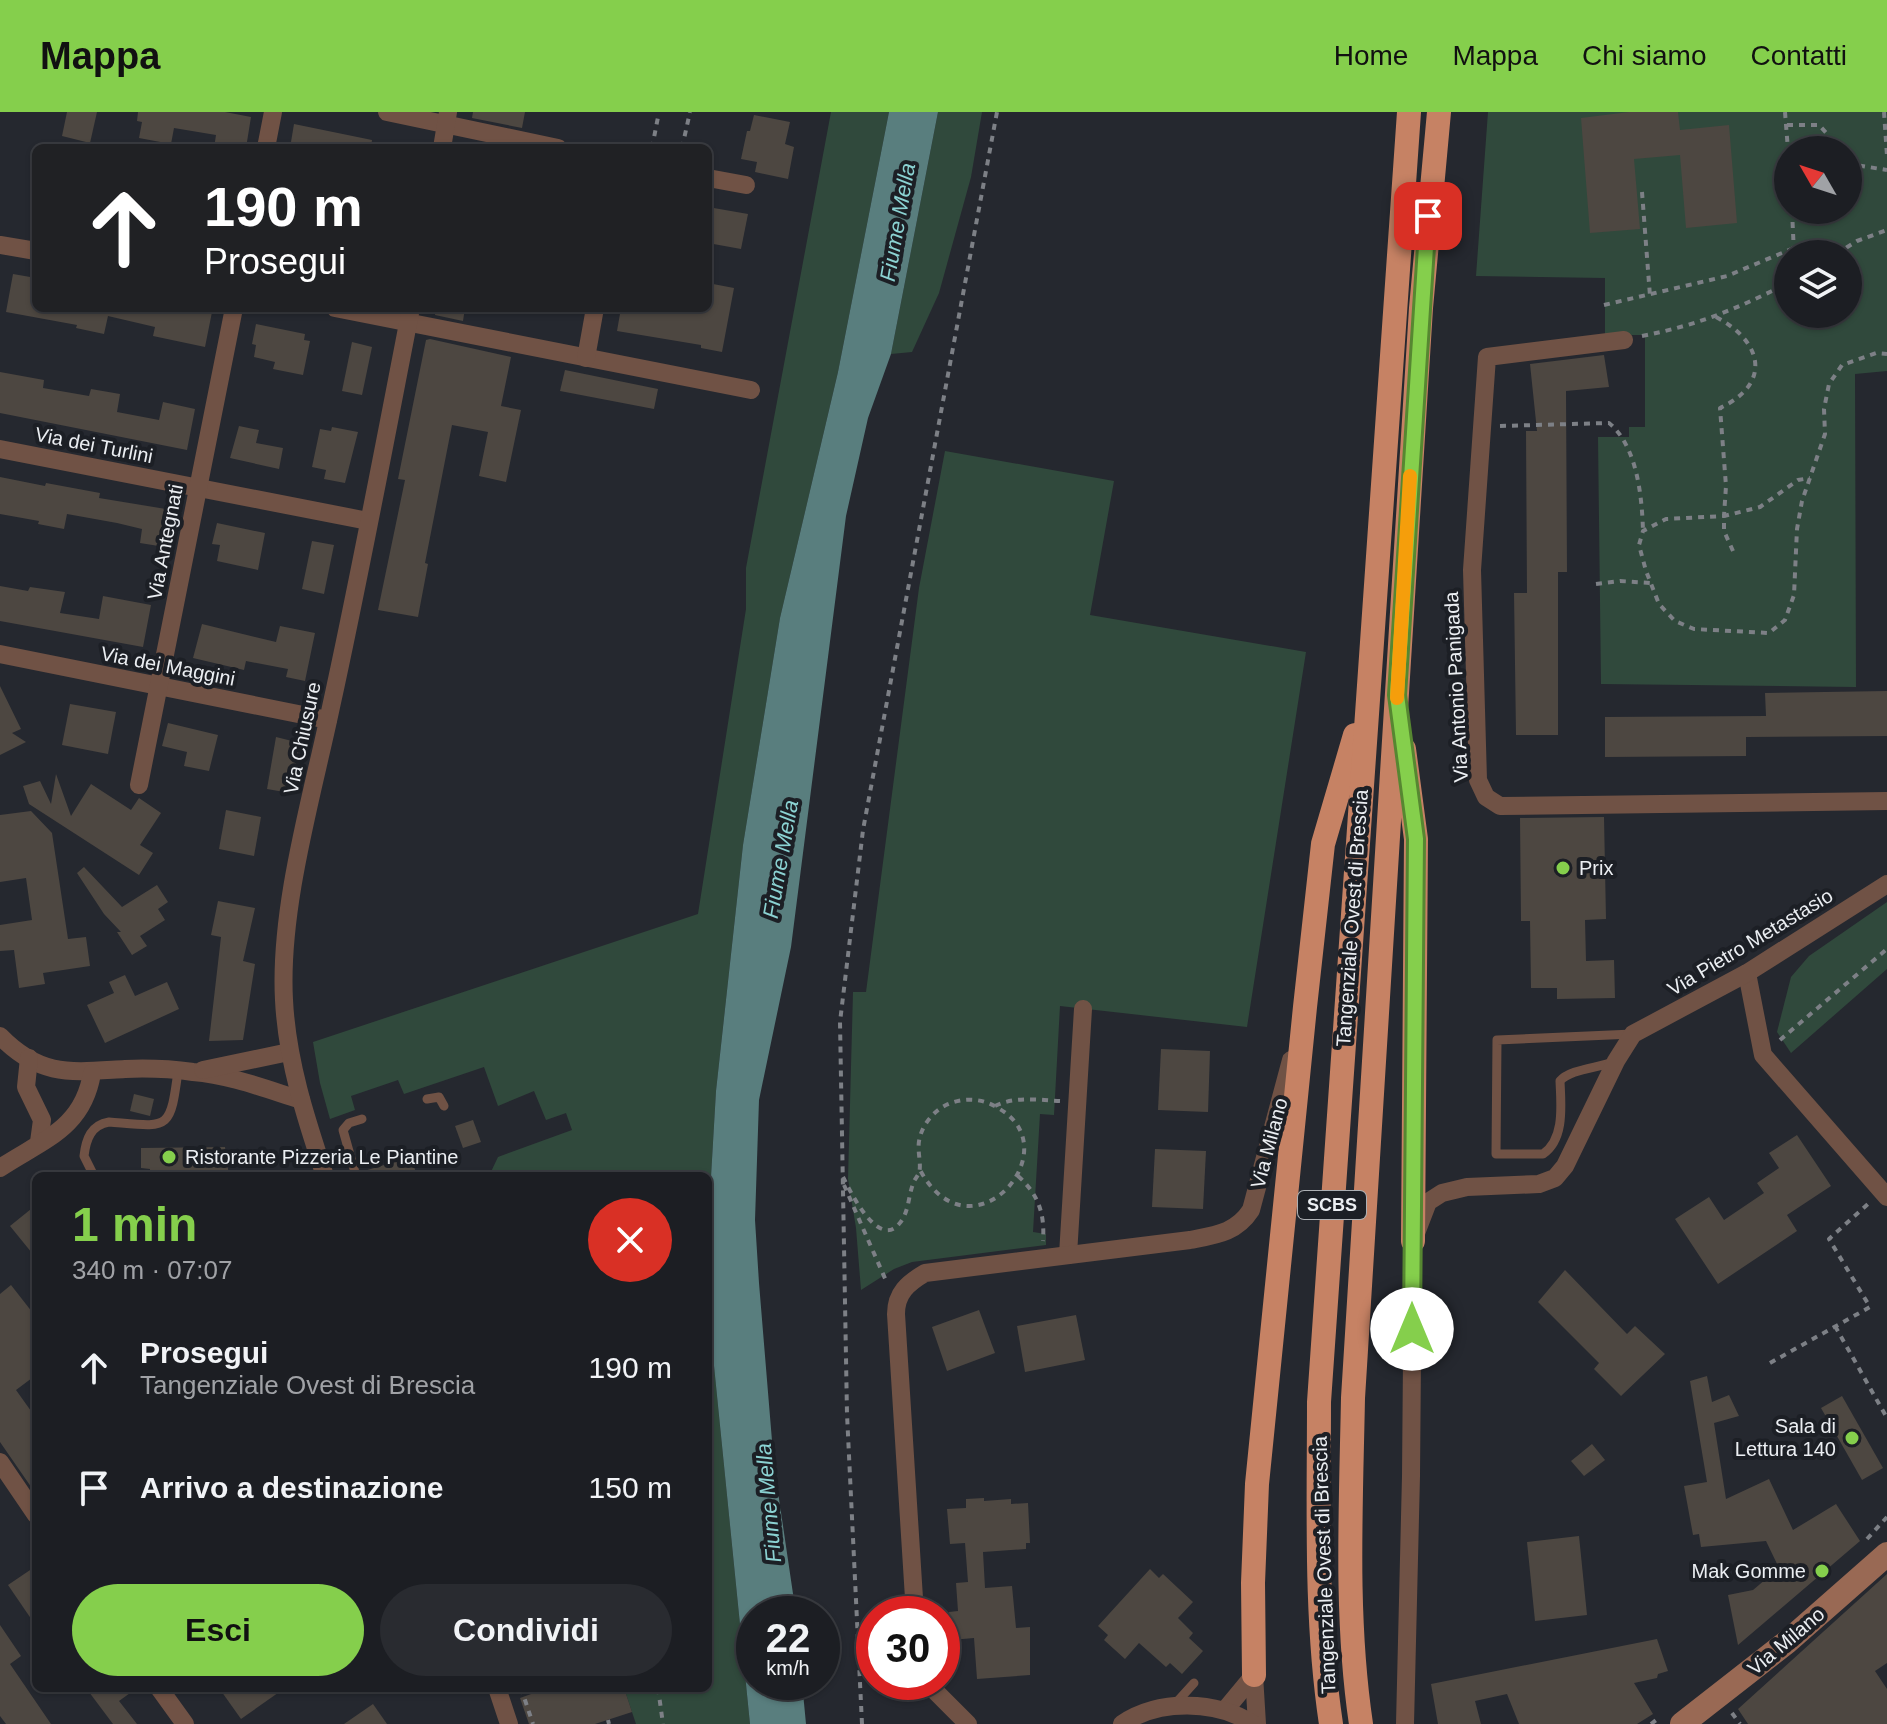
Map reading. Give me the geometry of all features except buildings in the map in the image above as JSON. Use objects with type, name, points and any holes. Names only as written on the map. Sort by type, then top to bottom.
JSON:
[{"type":"highway","name":"Tangenziale Ovest di Brescia","points":[[1331,1724],[1319,1551],[1319,1402],[1409,112]]},
{"type":"highway","name":"Tangenziale Ovest di Brescia","points":[[1361,1724],[1356,1688],[1351,1562],[1353,1398],[1421,308],[1433,155],[1442,112]]},
{"type":"highway","points":[[1254,1675],[1253,1583],[1257,1484],[1323,844],[1369,686]]},
{"type":"highway","points":[[1397,695],[1416,839],[1413,1241]]},
{"type":"main road","name":"Via Milano","points":[[1682,1724],[1787,1642],[1887,1554]]},
{"type":"street","points":[[267,144],[273,112]]},
{"type":"street","points":[[387,112],[447,118],[543,144]]},
{"type":"street","points":[[443,144],[447,118]]},
{"type":"street","points":[[712,179],[746,185]]},
{"type":"street","points":[[0,245],[32,250]]},
{"type":"street","name":"Via Antegnati","points":[[139,785],[233,312]]},
{"type":"street","points":[[372,312],[409,316],[586,358],[751,390]]},
{"type":"street","points":[[586,358],[594,312]]},
{"type":"street","name":"Via Chiusure","points":[[324,1172],[289,1052],[283,998],[285,944],[298,865],[409,316]]},
{"type":"street","name":"Via Antonio Panigada","points":[[1624,340],[1487,357],[1472,570],[1478,780],[1486,797],[1500,806],[1887,801]]},
{"type":"street","name":"Via dei Turlini","points":[[0,449],[368,521]]},
{"type":"street","name":"Via dei Maggini","points":[[0,654],[328,720]]},
{"type":"street","name":"Via Pietro Metastasio","points":[[1633,1034],[1747,973],[1887,884]]},
{"type":"street","points":[[1747,973],[1763,1055],[1884,1194]]},
{"type":"street","name":"Via Milano","points":[[896,1303],[902,1290],[925,1273],[1190,1240],[1230,1231],[1243,1223],[1251,1210],[1305,1007]]},
{"type":"street","points":[[1068,1255],[1083,1009]]},
{"type":"street","points":[[1405,1724],[1413,1241],[1428,1202],[1442,1193],[1467,1187],[1539,1184],[1555,1178],[1565,1166],[1616,1061],[1633,1034]]},
{"type":"street","points":[[0,1036],[29,1058],[53,1069],[92,1073],[124,1069],[187,1071],[289,1052]]},
{"type":"street","points":[[29,1058],[26,1087],[42,1120],[39,1142]]},
{"type":"street","points":[[187,1071],[301,1100]]},
{"type":"street","points":[[0,1168],[55,1135],[73,1118],[86,1097],[92,1073]]},
{"type":"street","points":[[896,1303],[914,1596]]},
{"type":"street","points":[[0,1462],[32,1509]]},
{"type":"street","points":[[1221,1717],[1254,1675]]},
{"type":"street","points":[[1254,1675],[1255,1724]]},
{"type":"street","points":[[162,1692],[185,1724]]},
{"type":"street","points":[[498,1692],[509,1724]]},
{"type":"street","points":[[944,1700],[968,1724]]},
{"type":"street","points":[[1122,1724],[1137,1713],[1164,1712],[1221,1717],[1238,1714],[1255,1724]]},
{"type":"lane","points":[[1616,1061],[1586,1071],[1573,1071],[1560,1081],[1559,1128],[1549,1150],[1543,1154],[1496,1154],[1497,1040],[1633,1034]]},
{"type":"lane","points":[[92,1172],[84,1156],[91,1132],[102,1123],[109,1122],[155,1126],[165,1122],[187,1071]]},
{"type":"lane","points":[[427,1099],[439,1097],[444,1106]]},
{"type":"lane","points":[[73,1118],[91,1132]]},
{"type":"lane","points":[[355,1172],[343,1130],[349,1123],[362,1119]]},
{"type":"lane","points":[[1164,1712],[1194,1683]]},
{"type":"path","points":[[683,144],[690,112]]},
{"type":"path","points":[[862,1724],[847,1414],[840,1022],[863,830],[997,112]]},
{"type":"path","points":[[1785,112],[1787,136]]},
{"type":"path","points":[[1884,112],[1887,156]]},
{"type":"path","points":[[653,144],[658,117]]},
{"type":"path","points":[[1787,125],[1819,125],[1829,136]]},
{"type":"path","points":[[1862,166],[1887,170]]},
{"type":"path","points":[[1642,192],[1650,296]]},
{"type":"path","points":[[1860,240],[1887,230]]},
{"type":"path","points":[[1604,305],[1727,276],[1774,258]]},
{"type":"path","points":[[1624,340],[1716,317],[1774,290]]},
{"type":"path","points":[[1716,317],[1740,333],[1756,360],[1752,382],[1739,399],[1720,408],[1726,486],[1724,531],[1733,551]]},
{"type":"path","points":[[1480,427],[1609,423],[1619,431],[1634,468],[1643,514],[1639,545],[1659,604],[1675,621],[1685,626],[1769,633],[1785,620],[1794,595],[1795,542],[1802,501],[1825,434],[1824,409],[1829,384],[1842,365],[1876,353],[1887,354]]},
{"type":"path","points":[[1643,531],[1666,519],[1724,516],[1760,507],[1798,480],[1810,478]]},
{"type":"path","points":[[1596,584],[1620,581],[1651,583]]},
{"type":"path","points":[[1763,1055],[1887,949]]},
{"type":"path","points":[[972,1099],[1004,1111],[1015,1124],[1022,1140],[1024,1156],[1018,1176],[1000,1196],[985,1203],[954,1203],[939,1196],[920,1170],[917,1153],[927,1121],[955,1101],[972,1099]]},
{"type":"path","points":[[995,1106],[1004,1101],[1064,1102]]},
{"type":"path","points":[[842,1177],[862,1211],[885,1230],[901,1222],[920,1170]]},
{"type":"path","points":[[1018,1176],[1033,1190],[1043,1216],[1042,1258]]},
{"type":"path","points":[[842,1177],[896,1303]]},
{"type":"path","points":[[1770,1363],[1870,1307],[1829,1239],[1884,1194]]},
{"type":"path","points":[[1835,1326],[1887,1418]]},
{"type":"path","points":[[659,1692],[663,1724]]},
{"type":"path","points":[[524,1696],[533,1724]]},
{"type":"shaded area","points":[[831,112],[889,112],[838,372],[780,618],[743,845],[716,1091],[711,1172],[491,1172],[498,1157],[572,1130],[566,1113],[546,1120],[534,1091],[498,1106],[484,1067],[404,1094],[398,1080],[351,1096],[355,1110],[330,1119],[313,1042],[698,914],[746,609],[746,568]]},
{"type":"shaded area","points":[[938,112],[982,112],[971,177],[939,293],[912,352],[891,354]]},
{"type":"shaded area","points":[[1488,112],[1887,112],[1887,371],[1855,374],[1856,687],[1601,684],[1598,437],[1629,437],[1629,427],[1645,427],[1645,335],[1605,335],[1605,278],[1476,276]]},
{"type":"shaded area","points":[[945,451],[1114,481],[1090,615],[1306,652],[1247,1027],[1060,1006],[1054,1115],[1040,1114],[1033,1232],[1046,1234],[1046,1245],[912,1262],[894,1269],[861,1290],[848,1179],[853,992],[866,992],[919,588]]},
{"type":"shaded area","points":[[1887,902],[1887,969],[1791,1053],[1777,1032],[1791,977],[1809,956]]},
{"type":"shaded area","points":[[712,1346],[737,1596],[736,1700],[748,1700],[750,1724],[636,1724],[625,1692],[712,1692]]},
{"type":"water","name":"Fiume Mella","points":[[889,112],[938,112],[891,354],[868,418],[846,516],[791,947],[759,1100],[755,1220],[759,1283],[774,1465],[793,1596],[737,1596],[712,1346],[711,1172],[716,1091],[743,845],[780,618],[838,372]]},
{"type":"water","points":[[748,1700],[804,1700],[806,1724],[750,1724]]},
{"type":"slow traffic","points":[[1397,698],[1410,476]]},
{"type":"place","name":"Prix","points":[[1563,868]]},
{"type":"place","name":"Ristorante Pizzeria Le Piantine","points":[[169,1157]]},
{"type":"place","name":"Sala di Lettura 140","points":[[1852,1438]]},
{"type":"place","name":"Mak Gomme","points":[[1822,1571]]},
{"type":"route","points":[[1412,1329],[1416,839],[1397,695],[1428,216]]}]
